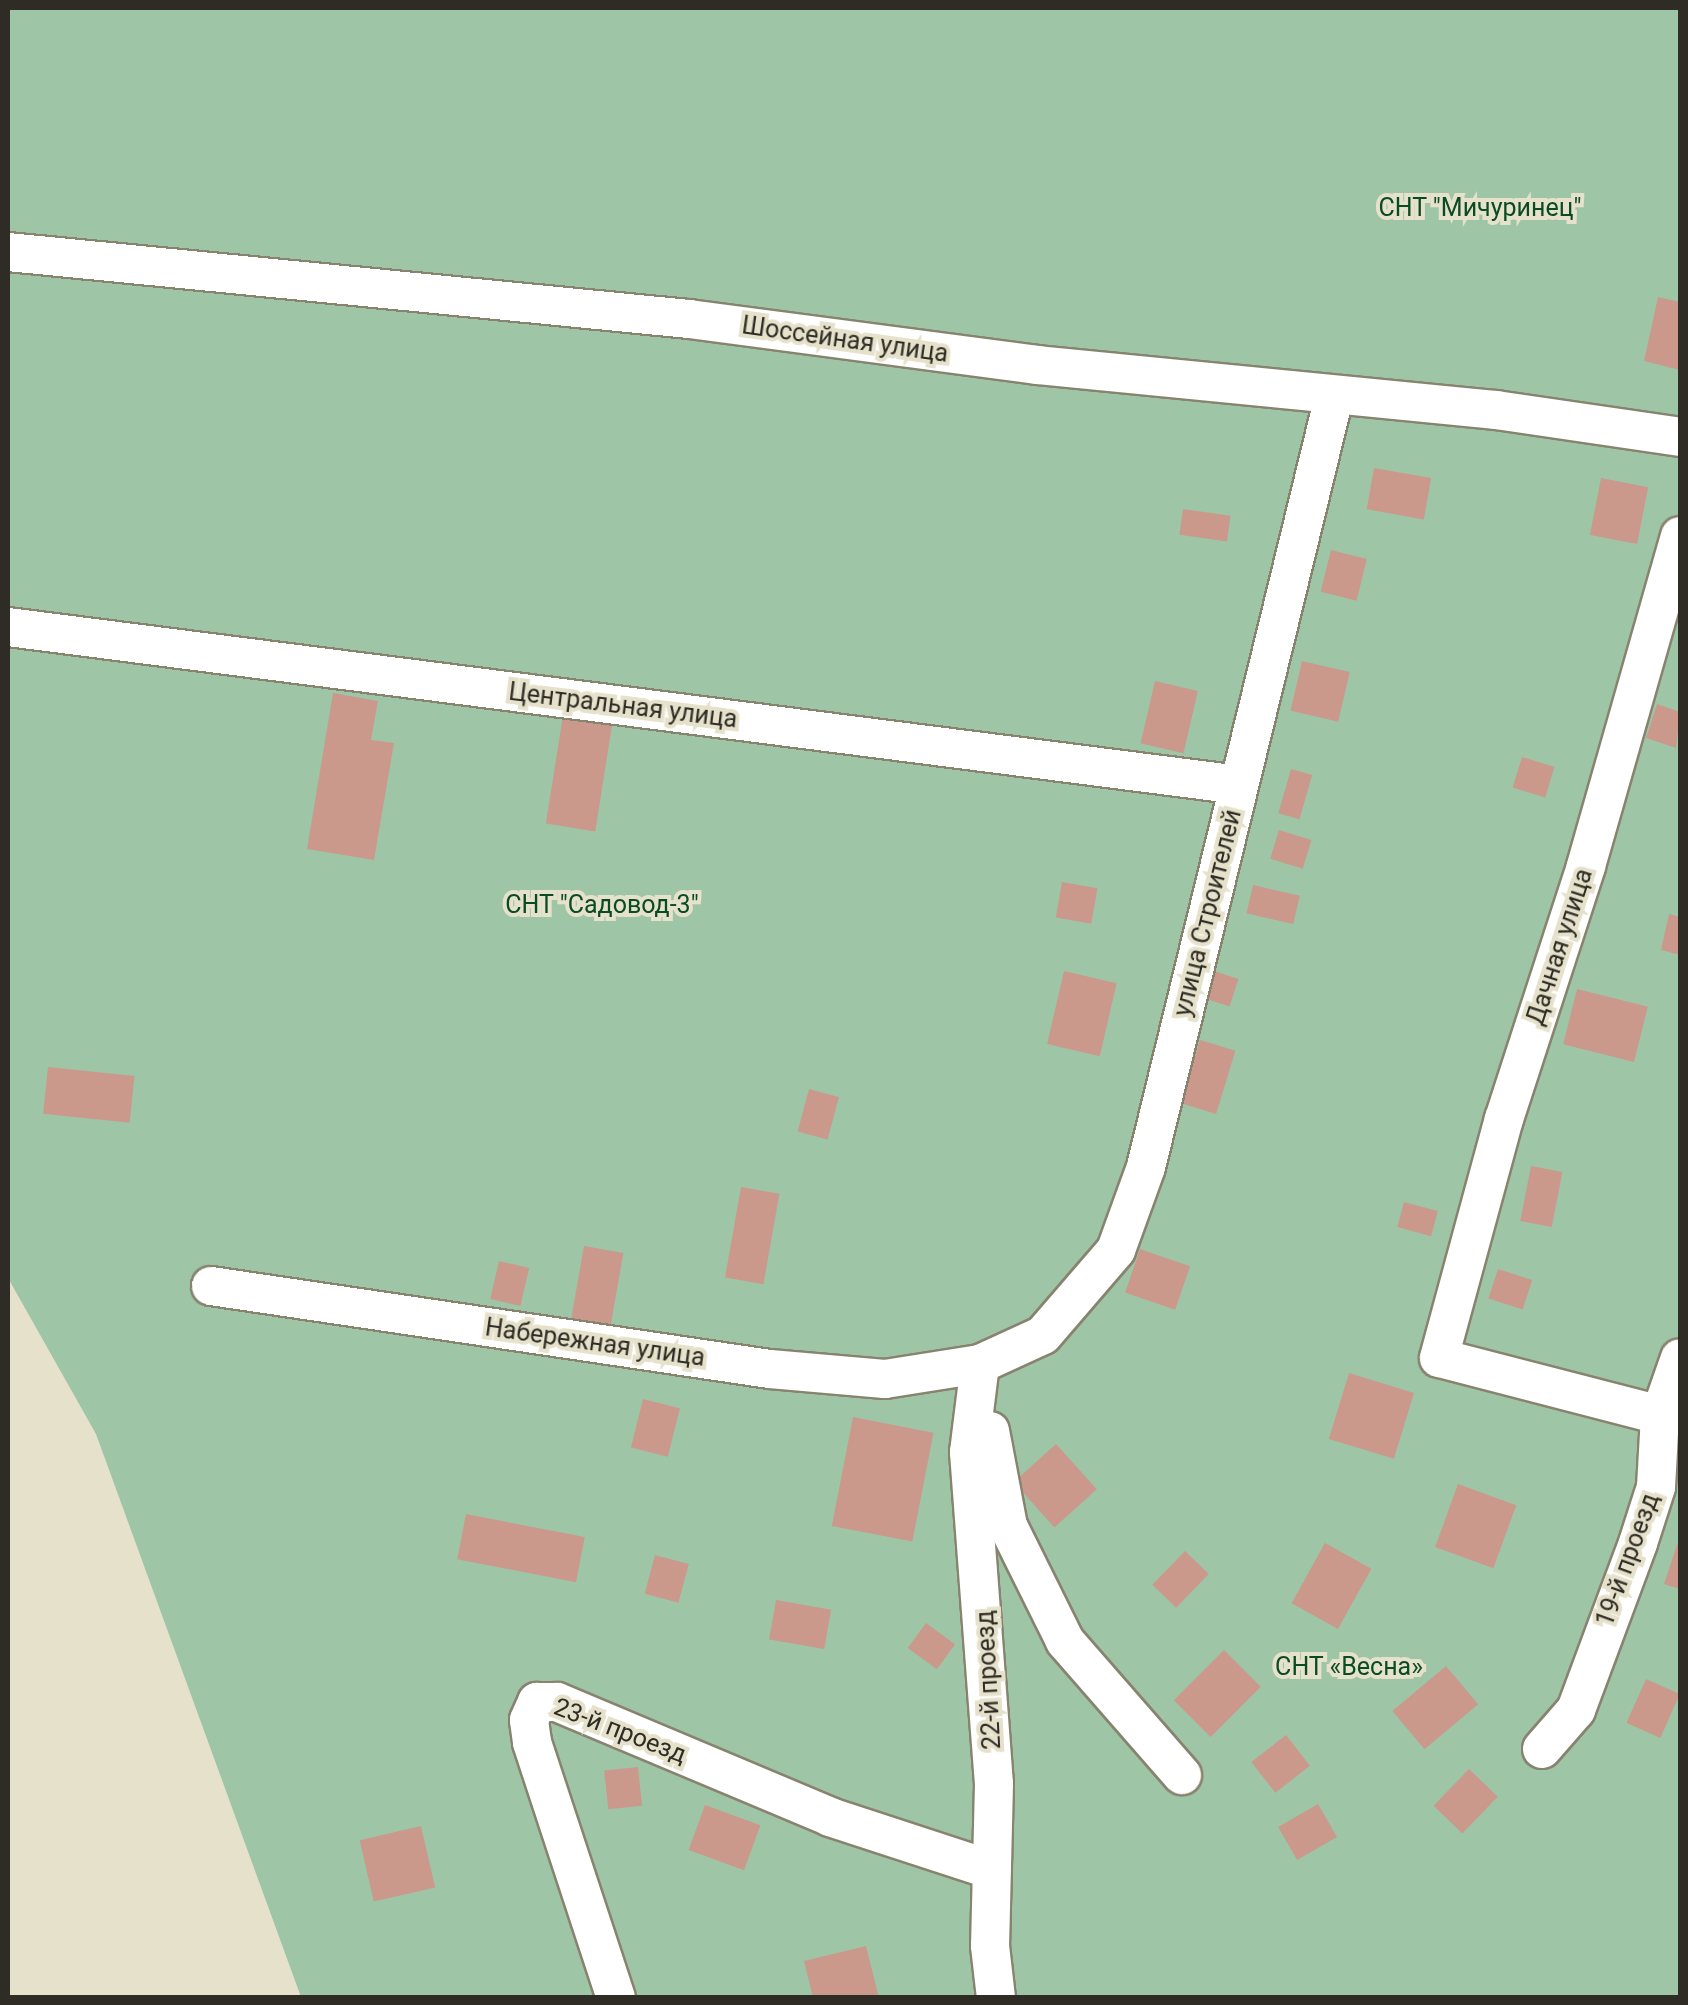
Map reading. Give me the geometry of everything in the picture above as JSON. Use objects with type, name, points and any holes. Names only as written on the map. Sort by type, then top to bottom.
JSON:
[{"type":"street","name":"Шоссейная улица","points":[[8,252],[348,281],[1334,397],[1496,410],[1680,437]]},
{"type":"street","name":"улица Строителей","points":[[980,1364],[1044,1335],[1116,1250],[1146,1167],[1334,397]]},
{"type":"street","name":"Дачная улица","points":[[1660,1414],[1438,1358],[1504,1119],[1586,866],[1680,536]]},
{"type":"street","name":"Центральная улица","points":[[8,628],[1239,786]]},
{"type":"street","name":"Набережная улица","points":[[210,1286],[770,1370],[885,1379],[980,1364]]},
{"type":"street","name":"19-й проезд","points":[[1542,1749],[1576,1710],[1638,1543],[1656,1486],[1660,1414],[1680,1358]]},
{"type":"street","points":[[980,1364],[1008,1526],[1033,1579],[1065,1642],[1182,1775]]},
{"type":"street","name":"22-й проезд","points":[[980,1364],[970,1452],[984,1580],[996,1998]]},
{"type":"street","name":"23-й проезд","points":[[616,1998],[532,1742],[529,1720],[537,1702],[558,1702],[830,1817],[992,1870]]},
{"type":"green space","points":[[8,8],[1680,8],[1680,1997],[301,1997],[96,1434],[8,1278]]},
{"type":"building","points":[[1658,297],[1680,302],[1680,370],[1644,361]]},
{"type":"building","points":[[1374,468],[1431,478],[1424,519],[1367,509]]},
{"type":"building","points":[[1601,478],[1648,487],[1637,544],[1590,535]]},
{"type":"building","points":[[1183,509],[1231,516],[1227,541],[1179,535]]},
{"type":"building","points":[[1331,550],[1367,559],[1356,601],[1321,592]]},
{"type":"building","points":[[1302,661],[1350,672],[1338,722],[1291,711]]},
{"type":"building","points":[[1155,681],[1198,691],[1183,753],[1141,743]]},
{"type":"building","points":[[333,693],[378,701],[371,740],[394,743],[374,860],[307,849]]},
{"type":"building","points":[[1657,704],[1680,712],[1676,748],[1646,738]]},
{"type":"building","points":[[564,709],[613,717],[595,831],[546,824]]},
{"type":"building","points":[[1522,757],[1555,767],[1545,798],[1513,788]]},
{"type":"building","points":[[1291,769],[1312,775],[1299,819],[1278,813]]},
{"type":"building","points":[[1279,830],[1312,840],[1303,869],[1270,859]]},
{"type":"building","points":[[1062,882],[1097,888],[1091,924],[1056,917]]},
{"type":"building","points":[[1253,885],[1300,896],[1293,924],[1246,913]]},
{"type":"building","points":[[1669,914],[1680,917],[1680,955],[1661,950]]},
{"type":"building","points":[[1208,969],[1238,979],[1229,1006],[1199,997]]},
{"type":"building","points":[[1064,971],[1117,983],[1100,1056],[1047,1044]]},
{"type":"building","points":[[1577,989],[1648,1007],[1634,1062],[1563,1044]]},
{"type":"building","points":[[1200,1040],[1235,1051],[1216,1114],[1181,1103]]},
{"type":"building","points":[[48,1067],[135,1076],[130,1123],[43,1114]]},
{"type":"building","points":[[809,1089],[839,1097],[828,1140],[798,1132]]},
{"type":"building","points":[[1531,1166],[1562,1172],[1552,1227],[1520,1221]]},
{"type":"building","points":[[741,1187],[779,1194],[763,1284],[725,1278]]},
{"type":"building","points":[[1404,1202],[1438,1211],[1431,1236],[1397,1227]]},
{"type":"building","points":[[584,1246],[623,1253],[611,1325],[571,1318]]},
{"type":"building","points":[[1140,1249],[1190,1266],[1175,1310],[1125,1292]]},
{"type":"building","points":[[499,1261],[529,1268],[520,1306],[490,1299]]},
{"type":"building","points":[[1498,1269],[1532,1280],[1523,1310],[1488,1298]]},
{"type":"building","points":[[1349,1373],[1414,1393],[1394,1459],[1329,1439]]},
{"type":"building","points":[[643,1399],[680,1408],[668,1457],[631,1448]]},
{"type":"building","points":[[853,1417],[933,1433],[912,1542],[832,1526]]},
{"type":"building","points":[[1056,1444],[1097,1489],[1054,1527],[1014,1482]]},
{"type":"building","points":[[1458,1484],[1516,1505],[1493,1568],[1435,1547]]},
{"type":"building","points":[[466,1514],[585,1537],[576,1582],[457,1559]]},
{"type":"building","points":[[1680,1536],[1680,1589],[1664,1584]]},
{"type":"building","points":[[1325,1543],[1371,1569],[1338,1629],[1292,1603]]},
{"type":"building","points":[[1185,1551],[1209,1574],[1176,1608],[1152,1585]]},
{"type":"building","points":[[655,1555],[689,1564],[678,1603],[645,1594]]},
{"type":"building","points":[[776,1600],[831,1610],[824,1649],[769,1639]]},
{"type":"building","points":[[926,1623],[955,1644],[937,1669],[908,1648]]},
{"type":"building","points":[[1224,1650],[1261,1687],[1211,1737],[1174,1700]]},
{"type":"building","points":[[1446,1666],[1478,1704],[1425,1749],[1392,1711]]},
{"type":"building","points":[[1646,1679],[1680,1694],[1660,1738],[1626,1723]]},
{"type":"building","points":[[1286,1735],[1310,1766],[1275,1793],[1251,1762]]},
{"type":"building","points":[[638,1767],[642,1806],[608,1809],[604,1771]]},
{"type":"building","points":[[1469,1769],[1498,1797],[1462,1833],[1434,1806]]},
{"type":"building","points":[[1318,1804],[1337,1837],[1297,1860],[1278,1827]]},
{"type":"building","points":[[705,1805],[760,1825],[744,1870],[689,1850]]},
{"type":"building","points":[[421,1826],[435,1887],[374,1902],[360,1840]]},
{"type":"building","points":[[866,1946],[879,1998],[813,1998],[804,1961]]},
{"type":"park label","name":"СНТ \"Мичуринец\"","points":[[1480,208]]},
{"type":"park label","name":"СНТ \"Садовод-3\"","points":[[602,905]]},
{"type":"park label","name":"СНТ «Весна»","points":[[1349,1667]]}]
